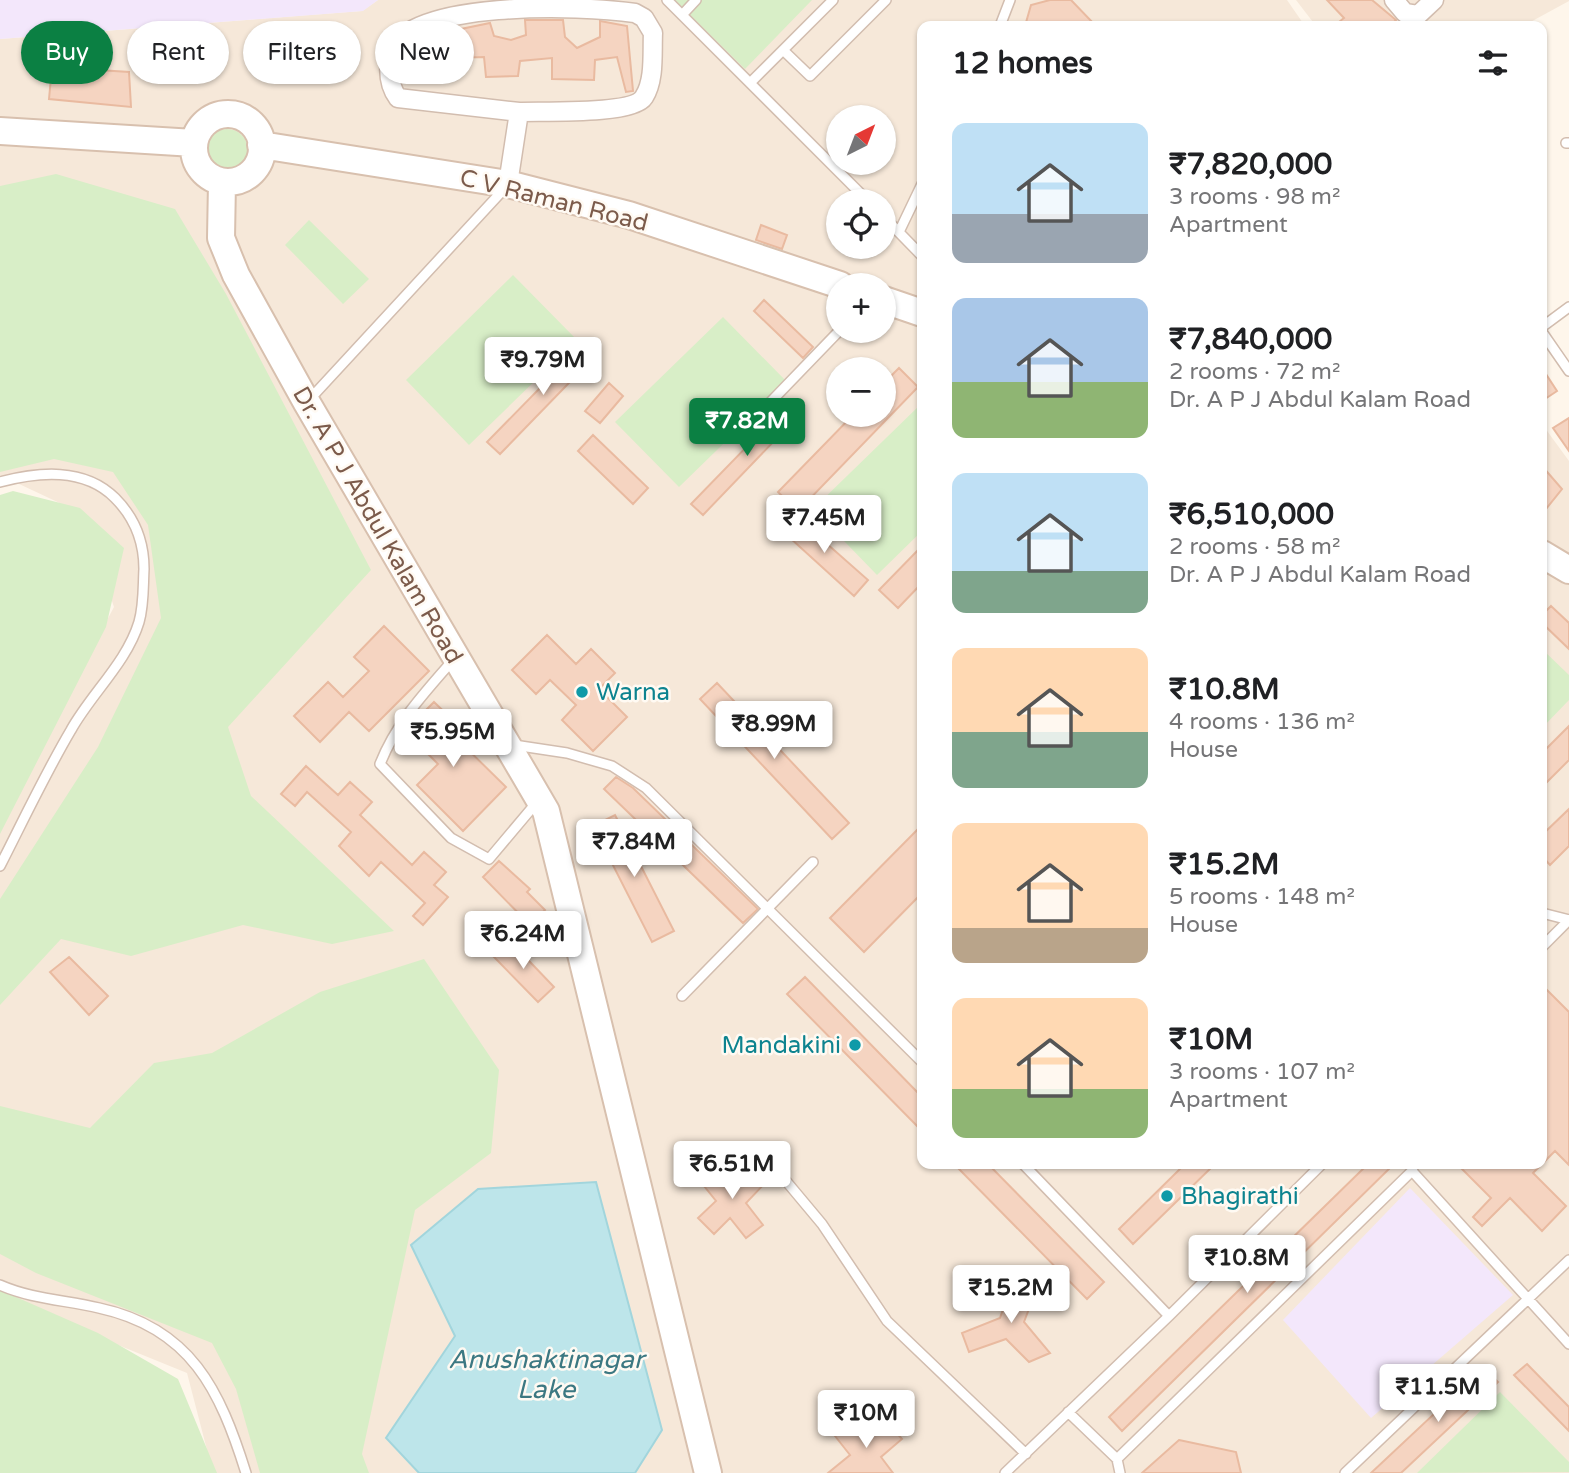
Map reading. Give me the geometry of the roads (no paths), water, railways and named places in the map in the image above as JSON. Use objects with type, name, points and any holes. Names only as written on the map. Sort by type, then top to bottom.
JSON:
[{"type":"street","points":[[474,0],[525,2],[635,13],[644,18],[653,33],[650,84],[644,98],[628,108],[519,112],[398,98],[393,92],[388,71],[394,41],[402,29],[445,5],[474,0]]},
{"type":"street","points":[[1394,0],[1405,13],[1418,15],[1434,0]]},
{"type":"street","points":[[508,184],[519,112]]},
{"type":"street","points":[[233,115],[255,128],[261,145],[259,162],[248,176],[222,182],[200,168],[194,143],[201,127],[208,121],[215,117],[233,115]]},
{"type":"street","points":[[0,131],[194,143]]},
{"type":"street","name":"C V Raman Road","points":[[261,145],[508,184],[629,215],[826,280]]},
{"type":"street","name":"Dr. A P J Abdul Kalam Road","points":[[222,182],[221,238],[236,275],[307,403],[546,811],[708,1473]]},
{"type":"street","points":[[896,304],[917,311]]},
{"type":"street","points":[[1547,557],[1569,570]]},
{"type":"lane","points":[[667,0],[856,189]]},
{"type":"lane","points":[[682,15],[696,0]]},
{"type":"lane","points":[[750,83],[833,0]]},
{"type":"lane","points":[[783,50],[810,76],[886,0]]},
{"type":"lane","points":[[1002,21],[1010,0]]},
{"type":"lane","points":[[307,403],[508,184]]},
{"type":"lane","points":[[899,232],[917,194]]},
{"type":"lane","points":[[896,229],[917,251]]},
{"type":"lane","points":[[1547,325],[1569,307]]},
{"type":"lane","points":[[1547,337],[1569,371]]},
{"type":"lane","points":[[756,417],[827,343]]},
{"type":"lane","points":[[0,482],[31,474],[61,474],[88,481],[110,494],[129,513],[139,535],[144,559],[139,623],[124,651],[71,728],[0,866]]},
{"type":"lane","points":[[455,657],[413,706],[389,742],[380,764],[451,838],[489,859],[540,800]]},
{"type":"lane","points":[[506,744],[567,753],[612,766],[646,788],[917,1057]]},
{"type":"lane","points":[[682,996],[813,862]]},
{"type":"lane","points":[[1547,914],[1569,920]]},
{"type":"lane","points":[[1547,942],[1569,920]]},
{"type":"lane","points":[[776,1169],[822,1224],[887,1321],[1026,1454]]},
{"type":"lane","points":[[1028,1169],[1169,1316]]},
{"type":"lane","points":[[1005,1473],[1317,1169]]},
{"type":"lane","points":[[1117,1460],[1411,1169]]},
{"type":"lane","points":[[1415,1169],[1569,1344]]},
{"type":"lane","points":[[1345,1473],[1569,1261]]},
{"type":"lane","points":[[0,1285],[24,1296],[99,1308],[134,1317],[169,1336],[188,1353],[212,1386],[231,1425],[246,1473]]},
{"type":"lane","points":[[1068,1412],[1117,1460],[1120,1473]]},
{"type":"water","name":"Anushaktinagar Lake","points":[[596,1182],[662,1430],[635,1473],[419,1473],[386,1438],[455,1336],[411,1245],[478,1189]]},
{"type":"place","name":"Warna","points":[[582,692]]},
{"type":"place","name":"Mandakini","points":[[855,1045]]},
{"type":"place","name":"Bhagirathi","points":[[1167,1196]]}]
